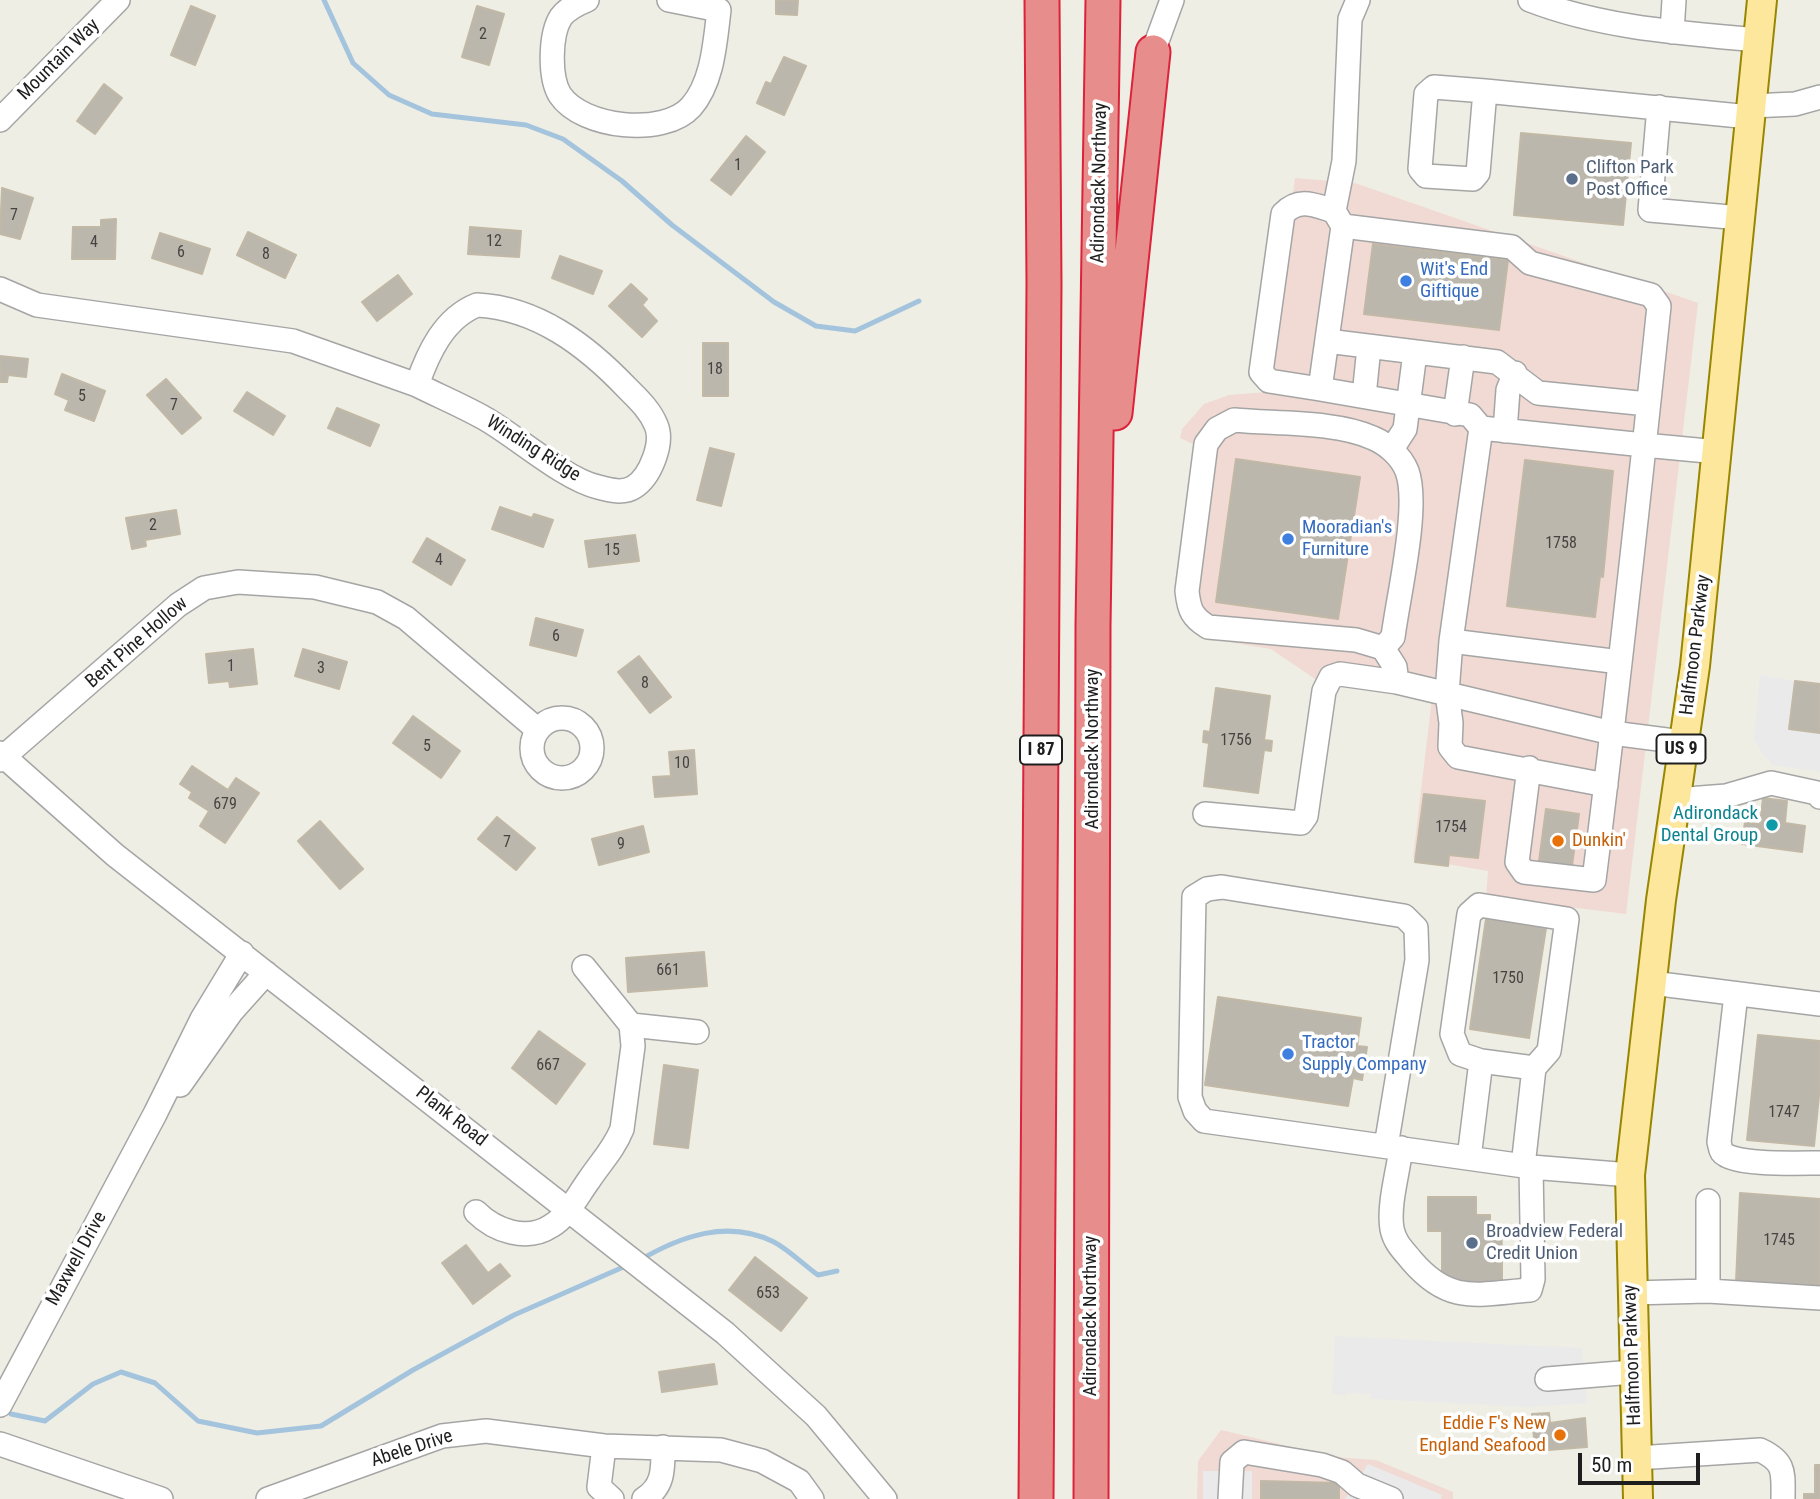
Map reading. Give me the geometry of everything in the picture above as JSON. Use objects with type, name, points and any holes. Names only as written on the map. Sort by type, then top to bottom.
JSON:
[{"type":"highway","name":"I 87","points":[[1036,1499],[1044,283],[1042,0]]},
{"type":"highway","name":"Adirondack Northway","points":[[1091,1499],[1093,625],[1103,0]]},
{"type":"highway","points":[[1093,625],[1153,52]]},
{"type":"main road","name":"Halfmoon Parkway","points":[[1638,1499],[1630,1175],[1682,742],[1695,666],[1762,0]]},
{"type":"street","name":"Mountain Way","points":[[0,120],[118,0]]},
{"type":"street","points":[[587,0],[575,4],[558,23],[553,48],[555,81],[560,95],[575,109],[607,122],[626,125],[658,123],[680,116],[691,107],[712,58],[719,5],[669,0]]},
{"type":"street","points":[[1153,52],[1155,0]]},
{"type":"street","points":[[1153,52],[1172,0]]},
{"type":"street","points":[[1320,389],[1344,161],[1350,19],[1358,0]]},
{"type":"street","points":[[1530,0],[1568,15],[1672,32],[1758,40]]},
{"type":"street","points":[[1672,32],[1674,0]]},
{"type":"street","points":[[1485,91],[1659,107],[1751,112],[1820,97]]},
{"type":"street","points":[[1659,107],[1650,210],[1741,218]]},
{"type":"street","points":[[1529,768],[1517,862],[1524,872],[1594,880],[1612,733],[1644,445],[1659,306],[1651,295],[1530,263],[1512,247],[1339,218],[1304,202],[1291,205],[1283,214],[1261,372],[1269,381],[1364,396],[1410,407],[1470,415],[1481,428],[1505,431],[1644,445],[1718,452]]},
{"type":"street","name":"Winding Ridge","points":[[0,289],[37,305],[293,341],[417,385],[484,418],[594,487],[619,491],[634,487],[647,473],[656,454],[658,429],[650,413],[613,373],[580,344],[518,310],[477,305],[468,308],[449,324],[427,355],[417,385]]},
{"type":"street","points":[[1327,341],[1497,362],[1538,393],[1648,404]]},
{"type":"street","points":[[1364,396],[1369,347]]},
{"type":"street","points":[[1392,449],[1405,429],[1415,353]]},
{"type":"street","points":[[1455,414],[1463,357]]},
{"type":"street","points":[[1505,431],[1508,390],[1515,373]]},
{"type":"street","points":[[1383,648],[1393,637],[1412,500],[1407,470],[1392,449],[1371,437],[1331,428],[1234,420],[1217,429],[1206,444],[1188,591],[1189,608],[1194,619],[1208,627],[1356,639],[1383,648],[1395,667],[1397,682]]},
{"type":"street","points":[[1481,428],[1451,641],[1447,693],[1451,723],[1450,747],[1458,757],[1529,768],[1606,785]]},
{"type":"street","name":"Bent Pine Hollow","points":[[1,757],[178,605],[204,588],[238,582],[314,587],[377,602],[406,618],[538,730]]},
{"type":"street","points":[[1451,641],[1620,662]]},
{"type":"street","points":[[1205,814],[1301,823],[1306,816],[1324,691],[1331,677],[1340,674],[1397,682],[1612,733],[1682,742]]},
{"type":"street","name":"Plank Road","points":[[1,757],[115,855],[569,1209],[771,1372],[842,1444],[885,1499]]},
{"type":"street","points":[[1675,800],[1726,796],[1771,783],[1818,793],[1820,797]]},
{"type":"street","points":[[1534,1068],[1464,1057],[1453,1039],[1471,910],[1479,905],[1567,919],[1549,1052],[1534,1068],[1527,1167],[1533,1279],[1530,1290],[1472,1295],[1447,1291],[1416,1265],[1396,1243],[1392,1226],[1393,1147],[1417,960],[1416,928],[1404,916],[1222,887],[1207,889],[1194,897],[1190,1097],[1195,1111],[1204,1121],[1393,1147],[1527,1167],[1630,1175]]},
{"type":"street","name":"Maxwell Drive","points":[[0,1405],[155,1114],[202,1019],[242,953]]},
{"type":"street","points":[[476,1212],[486,1223],[512,1233],[527,1234],[551,1226],[569,1209],[611,1152],[622,1129],[633,1046],[631,1025],[584,967]]},
{"type":"street","name":"Maxwell Drive","points":[[155,1114],[187,1077],[232,1011],[266,973]]},
{"type":"street","points":[[1652,983],[1820,1003]]},
{"type":"street","points":[[1736,994],[1719,1142],[1722,1152],[1730,1158],[1820,1163]]},
{"type":"street","points":[[631,1025],[697,1032]]},
{"type":"street","points":[[1469,1158],[1481,1061]]},
{"type":"street","points":[[1707,1202],[1708,1292]]},
{"type":"street","points":[[1632,1293],[1708,1292],[1820,1298]]},
{"type":"street","points":[[1547,1379],[1633,1372]]},
{"type":"street","name":"Abele Drive","points":[[268,1499],[461,1432],[486,1431],[604,1446],[721,1450],[762,1461],[799,1481],[812,1499]]},
{"type":"street","points":[[0,1444],[161,1499]]},
{"type":"street","points":[[604,1446],[599,1487],[612,1499]]},
{"type":"street","points":[[644,1499],[654,1493],[660,1483],[663,1447]]},
{"type":"street","points":[[1637,1458],[1760,1450],[1775,1457],[1783,1471],[1783,1499]]},
{"type":"street","points":[[1230,1499],[1231,1462],[1244,1452],[1322,1465],[1342,1472],[1357,1485],[1391,1499]]},
{"type":"shaded area","points":[[1295,178],[1355,183],[1698,303],[1626,914],[1486,897],[1488,871],[1413,858],[1432,698],[1315,679],[1271,649],[1216,640],[1191,625],[1195,445],[1180,438],[1182,429],[1204,404],[1229,395],[1266,392]]},
{"type":"shaded area","points":[[1760,675],[1795,681],[1789,728],[1820,733],[1820,772],[1773,765],[1762,753],[1754,739]]},
{"type":"shaded area","points":[[1335,1336],[1582,1348],[1587,1403],[1528,1407],[1371,1399],[1370,1394],[1332,1394]]},
{"type":"shaded area","points":[[1221,1430],[1334,1457],[1376,1460],[1453,1492],[1453,1499],[1197,1499],[1198,1461]]},
{"type":"shaded area","points":[[1368,1464],[1442,1495],[1441,1499],[1345,1499]]},
{"type":"shaded area","points":[[1203,1471],[1252,1471],[1252,1499],[1203,1499]]},
{"type":"building","points":[[776,0],[798,0],[797,15],[776,14]]},
{"type":"building","points":[[191,6],[215,16],[195,65],[171,55]]},
{"type":"building","points":[[477,6],[504,14],[489,65],[462,57]]},
{"type":"building","points":[[784,57],[806,66],[784,115],[757,103],[766,82],[771,84]]},
{"type":"building","points":[[104,84],[122,98],[95,134],[77,121]]},
{"type":"building","name":"Clifton Park Post Office","points":[[1521,133],[1631,143],[1623,225],[1514,215]]},
{"type":"building","points":[[746,136],[765,152],[731,195],[711,180]]},
{"type":"building","points":[[2,188],[33,198],[20,239],[0,234]]},
{"type":"building","points":[[116,219],[115,259],[72,259],[73,227],[101,227],[101,220]]},
{"type":"building","points":[[470,227],[521,231],[519,257],[468,254]]},
{"type":"building","points":[[248,232],[296,255],[285,278],[237,255]]},
{"type":"building","points":[[160,233],[210,249],[202,274],[152,258]]},
{"type":"building","points":[[1373,244],[1508,260],[1499,330],[1364,314]]},
{"type":"building","points":[[560,256],[602,271],[593,294],[552,278]]},
{"type":"building","points":[[398,275],[412,294],[377,321],[362,302]]},
{"type":"building","points":[[631,284],[647,299],[642,305],[657,321],[642,337],[609,306]]},
{"type":"building","points":[[703,343],[728,343],[728,396],[703,396]]},
{"type":"building","points":[[0,356],[28,359],[26,377],[8,375],[7,382],[0,382]]},
{"type":"building","points":[[62,374],[105,391],[94,421],[65,410],[69,400],[55,394]]},
{"type":"building","points":[[166,379],[201,418],[182,434],[147,395]]},
{"type":"building","points":[[247,392],[285,416],[273,435],[234,411]]},
{"type":"building","points":[[337,408],[379,425],[370,446],[328,428]]},
{"type":"building","points":[[710,448],[734,454],[721,506],[697,500]]},
{"type":"building","name":"Mooradian's Furniture","points":[[1236,459],[1360,477],[1338,619],[1216,602]]},
{"type":"building","points":[[1525,460],[1613,471],[1603,577],[1600,576],[1595,617],[1507,606]]},
{"type":"building","points":[[500,507],[532,518],[534,514],[553,520],[543,547],[492,529]]},
{"type":"building","points":[[176,510],[180,534],[145,540],[146,546],[132,549],[126,518]]},
{"type":"building","points":[[635,535],[639,561],[589,567],[585,541]]},
{"type":"building","points":[[427,538],[465,560],[451,585],[413,562]]},
{"type":"building","points":[[536,618],[583,630],[576,656],[530,645]]},
{"type":"building","points":[[253,649],[257,684],[230,687],[229,681],[209,683],[206,654]]},
{"type":"building","points":[[303,649],[347,662],[339,689],[295,676]]},
{"type":"building","points":[[639,656],[671,697],[650,713],[618,672]]},
{"type":"building","points":[[1795,681],[1820,684],[1820,733],[1789,729]]},
{"type":"building","points":[[1216,688],[1270,696],[1264,740],[1272,741],[1271,751],[1264,750],[1258,793],[1204,786],[1209,743],[1203,742],[1204,731],[1210,732]]},
{"type":"building","points":[[413,716],[460,751],[441,778],[393,743]]},
{"type":"building","points":[[694,750],[697,794],[655,797],[653,777],[671,776],[669,752]]},
{"type":"building","points":[[192,766],[228,790],[236,778],[259,793],[225,843],[200,826],[209,811],[189,798],[192,792],[180,784]]},
{"type":"building","points":[[1424,794],[1485,801],[1478,858],[1449,855],[1448,866],[1415,862]]},
{"type":"building","name":"Adirondack Dental Group","points":[[1763,798],[1787,801],[1785,823],[1805,826],[1802,852],[1742,844],[1745,822],[1760,824]]},
{"type":"building","name":"Dunkin'","points":[[1546,809],[1579,814],[1571,873],[1538,869]]},
{"type":"building","points":[[497,817],[535,848],[516,870],[478,839]]},
{"type":"building","points":[[320,821],[363,869],[340,889],[298,841]]},
{"type":"building","points":[[643,826],[649,852],[599,865],[592,839]]},
{"type":"building","points":[[1486,919],[1546,928],[1529,1038],[1470,1029]]},
{"type":"building","points":[[704,952],[707,986],[628,992],[626,958]]},
{"type":"building","name":"Tractor Supply Company","points":[[1218,997],[1361,1018],[1357,1046],[1367,1047],[1362,1080],[1353,1078],[1348,1106],[1205,1085]]},
{"type":"building","points":[[539,1031],[585,1064],[556,1104],[512,1068]]},
{"type":"building","points":[[1758,1035],[1820,1041],[1820,1086],[1814,1146],[1747,1140]]},
{"type":"building","points":[[664,1065],[698,1070],[688,1148],[654,1144]]},
{"type":"building","points":[[1740,1193],[1820,1199],[1820,1286],[1736,1282]]},
{"type":"building","points":[[1428,1197],[1476,1197],[1476,1215],[1490,1215],[1490,1228],[1501,1228],[1502,1249],[1510,1249],[1510,1259],[1502,1259],[1502,1283],[1442,1283],[1442,1231],[1428,1231]]},
{"type":"building","points":[[466,1245],[488,1273],[500,1264],[510,1276],[473,1304],[442,1263]]},
{"type":"building","points":[[755,1257],[807,1298],[781,1331],[729,1290]]},
{"type":"building","points":[[714,1364],[717,1384],[662,1392],[659,1372]]},
{"type":"building","name":"Eddie F's New England Seafood","points":[[1549,1413],[1550,1423],[1585,1418],[1587,1447],[1535,1451],[1532,1414]]},
{"type":"building","points":[[1815,1465],[1820,1465],[1820,1499],[1804,1499],[1804,1494],[1815,1494]]},
{"type":"building","points":[[1261,1481],[1339,1483],[1339,1499],[1261,1499]]},
{"type":"waterway","points":[[324,0],[353,63],[389,95],[432,114],[526,125],[563,139],[622,181],[672,225],[774,302],[816,326],[855,331],[919,301]]},
{"type":"waterway","points":[[640,1260],[688,1238],[722,1231],[757,1235],[774,1242],[818,1275],[837,1271]]},
{"type":"waterway","points":[[11,1414],[45,1421],[93,1384],[121,1372],[155,1383],[198,1421],[257,1433],[321,1426],[413,1370],[514,1315],[628,1265]]},
{"type":"place","name":"Clifton Park Post Office","points":[[1572,179]]},
{"type":"place","name":"Wit's End Giftique","points":[[1406,281]]},
{"type":"place","name":"Mooradian's Furniture","points":[[1288,539]]},
{"type":"place","name":"Adirondack Dental Group","points":[[1772,825]]},
{"type":"place","name":"Dunkin'","points":[[1558,841]]},
{"type":"place","name":"Tractor Supply Company","points":[[1288,1054]]},
{"type":"place","name":"Broadview Federal Credit Union","points":[[1472,1243]]},
{"type":"place","name":"Eddie F's New England Seafood","points":[[1560,1435]]}]
